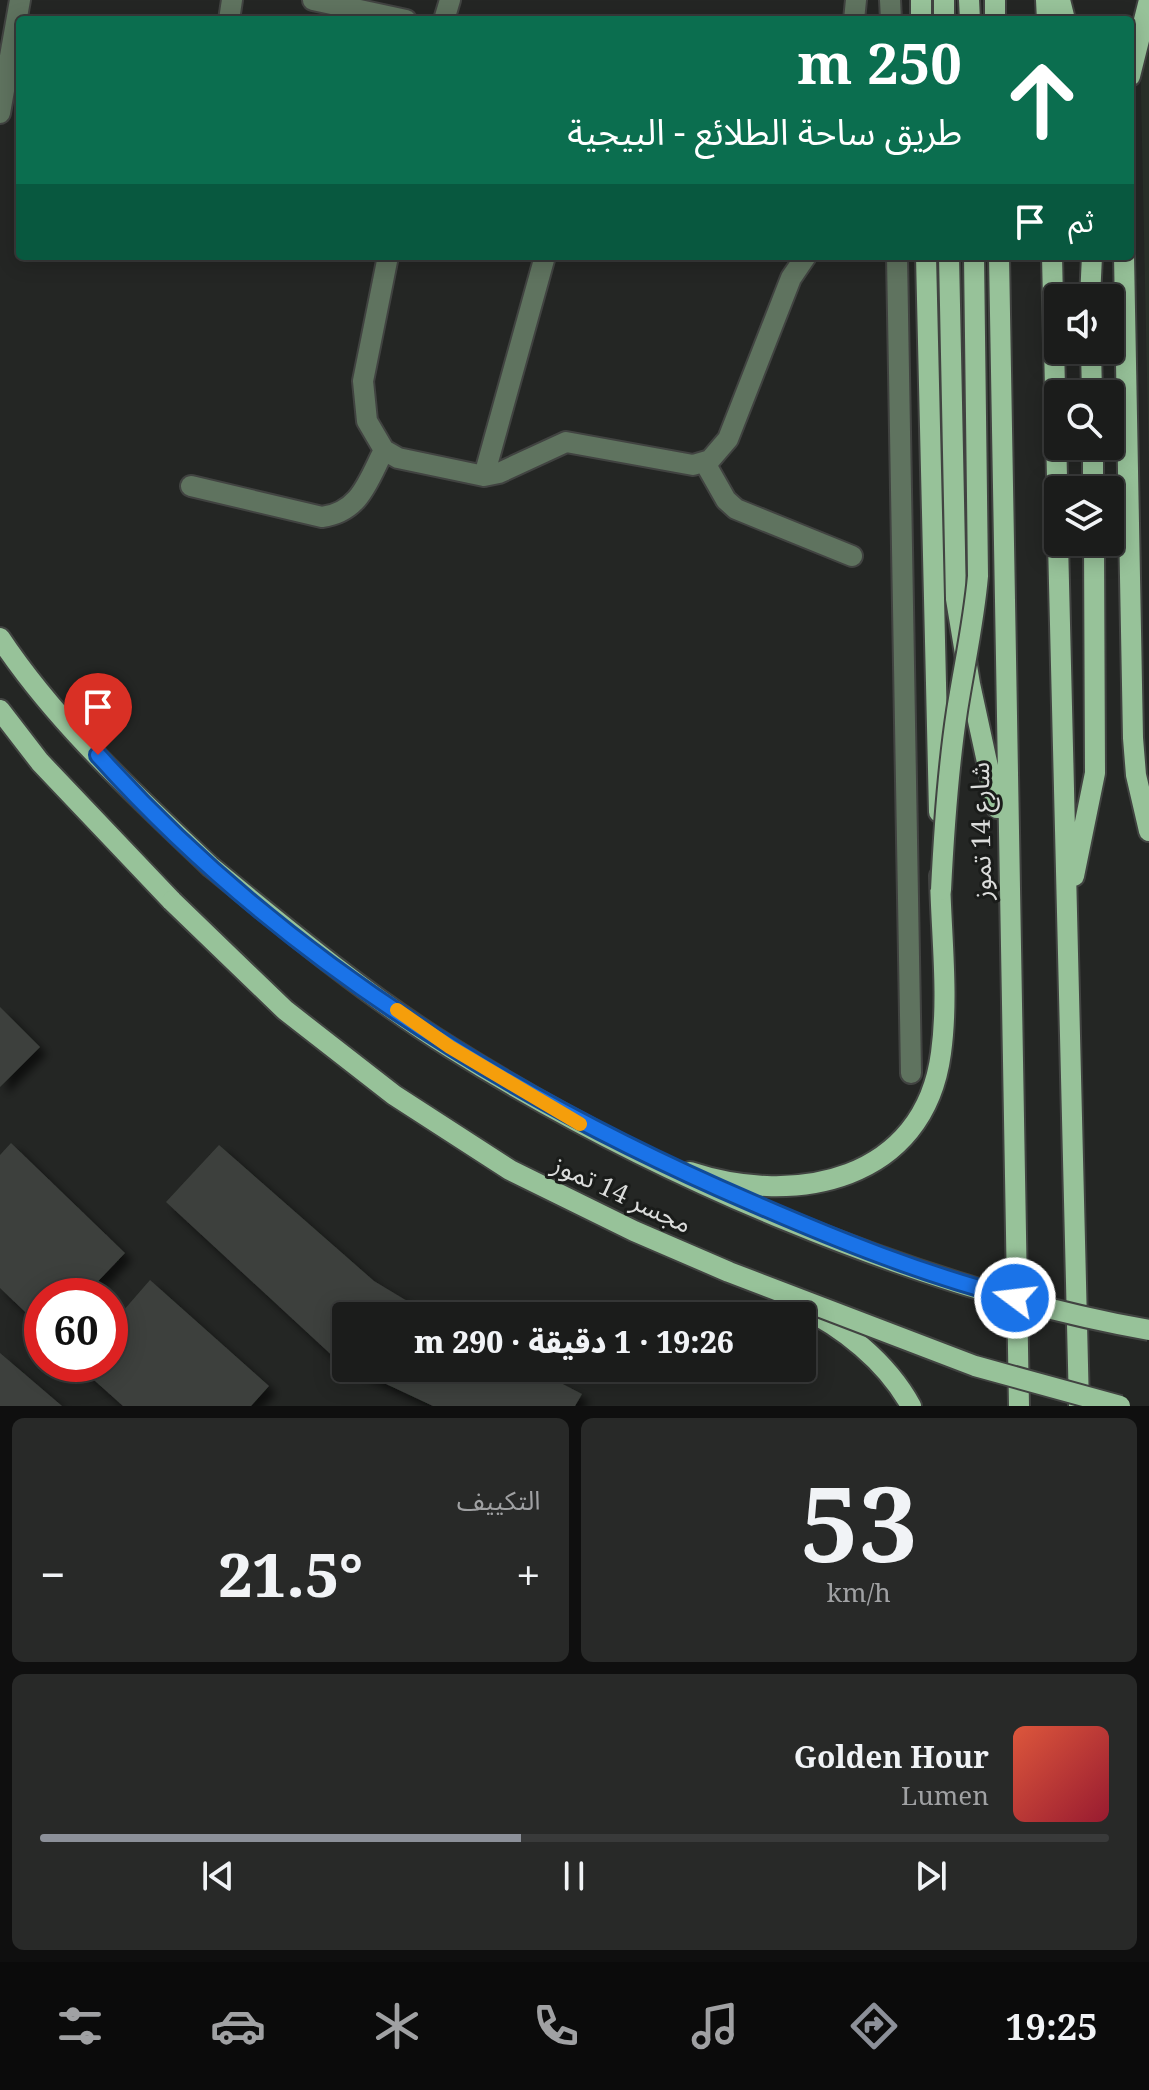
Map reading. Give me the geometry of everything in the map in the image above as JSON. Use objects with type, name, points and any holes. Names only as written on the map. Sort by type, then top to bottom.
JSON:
[{"type":"main road","points":[[1134,60],[1149,0]]},
{"type":"main road","points":[[657,1162],[735,1182],[798,1186],[848,1175],[893,1150],[929,1098],[941,1055],[941,890],[926,260]]},
{"type":"main road","points":[[949,260],[954,529],[960,632],[1008,869]]},
{"type":"main road","points":[[941,890],[946,804],[957,709],[974,623],[978,576],[974,260]]},
{"type":"main road","name":"شارع 14 تموز","points":[[999,260],[1019,1406]]},
{"type":"main road","points":[[1052,260],[1057,476]]},
{"type":"main road","points":[[1091,284],[1092,260]]},
{"type":"main road","points":[[1124,260],[1133,738],[1136,775],[1149,831]]},
{"type":"main road","points":[[1058,556],[1079,1406]]},
{"type":"main road","points":[[1068,948],[1071,896],[1089,816],[1097,739],[1094,556]]},
{"type":"main road","name":"مجسر 14 تموز","points":[[0,638],[21,670],[117,776],[210,866],[326,961],[450,1047],[579,1123],[657,1162],[849,1245],[987,1291],[1149,1330]]},
{"type":"main road","name":"مجسر 14 تموز","points":[[0,710],[40,762],[172,901],[285,1010],[394,1095],[510,1170],[634,1231],[729,1272],[975,1366],[1120,1406]]},
{"type":"main road","points":[[729,1272],[814,1313],[855,1341],[882,1366],[911,1406]]},
{"type":"street","points":[[313,0],[387,16]]},
{"type":"street","points":[[0,113],[16,23]]},
{"type":"street","points":[[387,260],[363,381],[367,421],[384,450],[398,458],[484,476],[499,473],[566,442],[693,465],[705,463],[728,439],[791,278],[803,260]]},
{"type":"street","points":[[484,476],[544,260]]},
{"type":"street","points":[[897,260],[911,1073]]},
{"type":"street","points":[[191,486],[322,517],[339,515],[356,504],[384,450]]},
{"type":"street","points":[[705,463],[726,500],[736,509],[852,556]]},
{"type":"shaded area","points":[[1139,0],[1149,0],[1149,471]]},
{"type":"building","points":[[0,1007],[40,1047],[0,1087]]},
{"type":"building","points":[[11,1143],[125,1253],[101,1278],[24,1278],[24,1311],[0,1288],[0,1155]]},
{"type":"building","points":[[219,1145],[374,1281],[409,1302],[332,1302],[332,1355],[166,1202]]},
{"type":"building","points":[[150,1280],[269,1386],[251,1406],[123,1406],[96,1382],[128,1382],[128,1305]]},
{"type":"building","points":[[0,1353],[24,1374],[24,1382],[34,1382],[62,1406],[0,1406]]},
{"type":"building","points":[[382,1382],[559,1382],[582,1394],[575,1406],[433,1406]]},
{"type":"slow traffic","points":[[397,1010],[450,1047],[580,1124]]},
{"type":"route","points":[[98,755],[210,866],[326,961],[450,1047],[579,1123],[657,1162],[849,1245],[1015,1298]]}]
